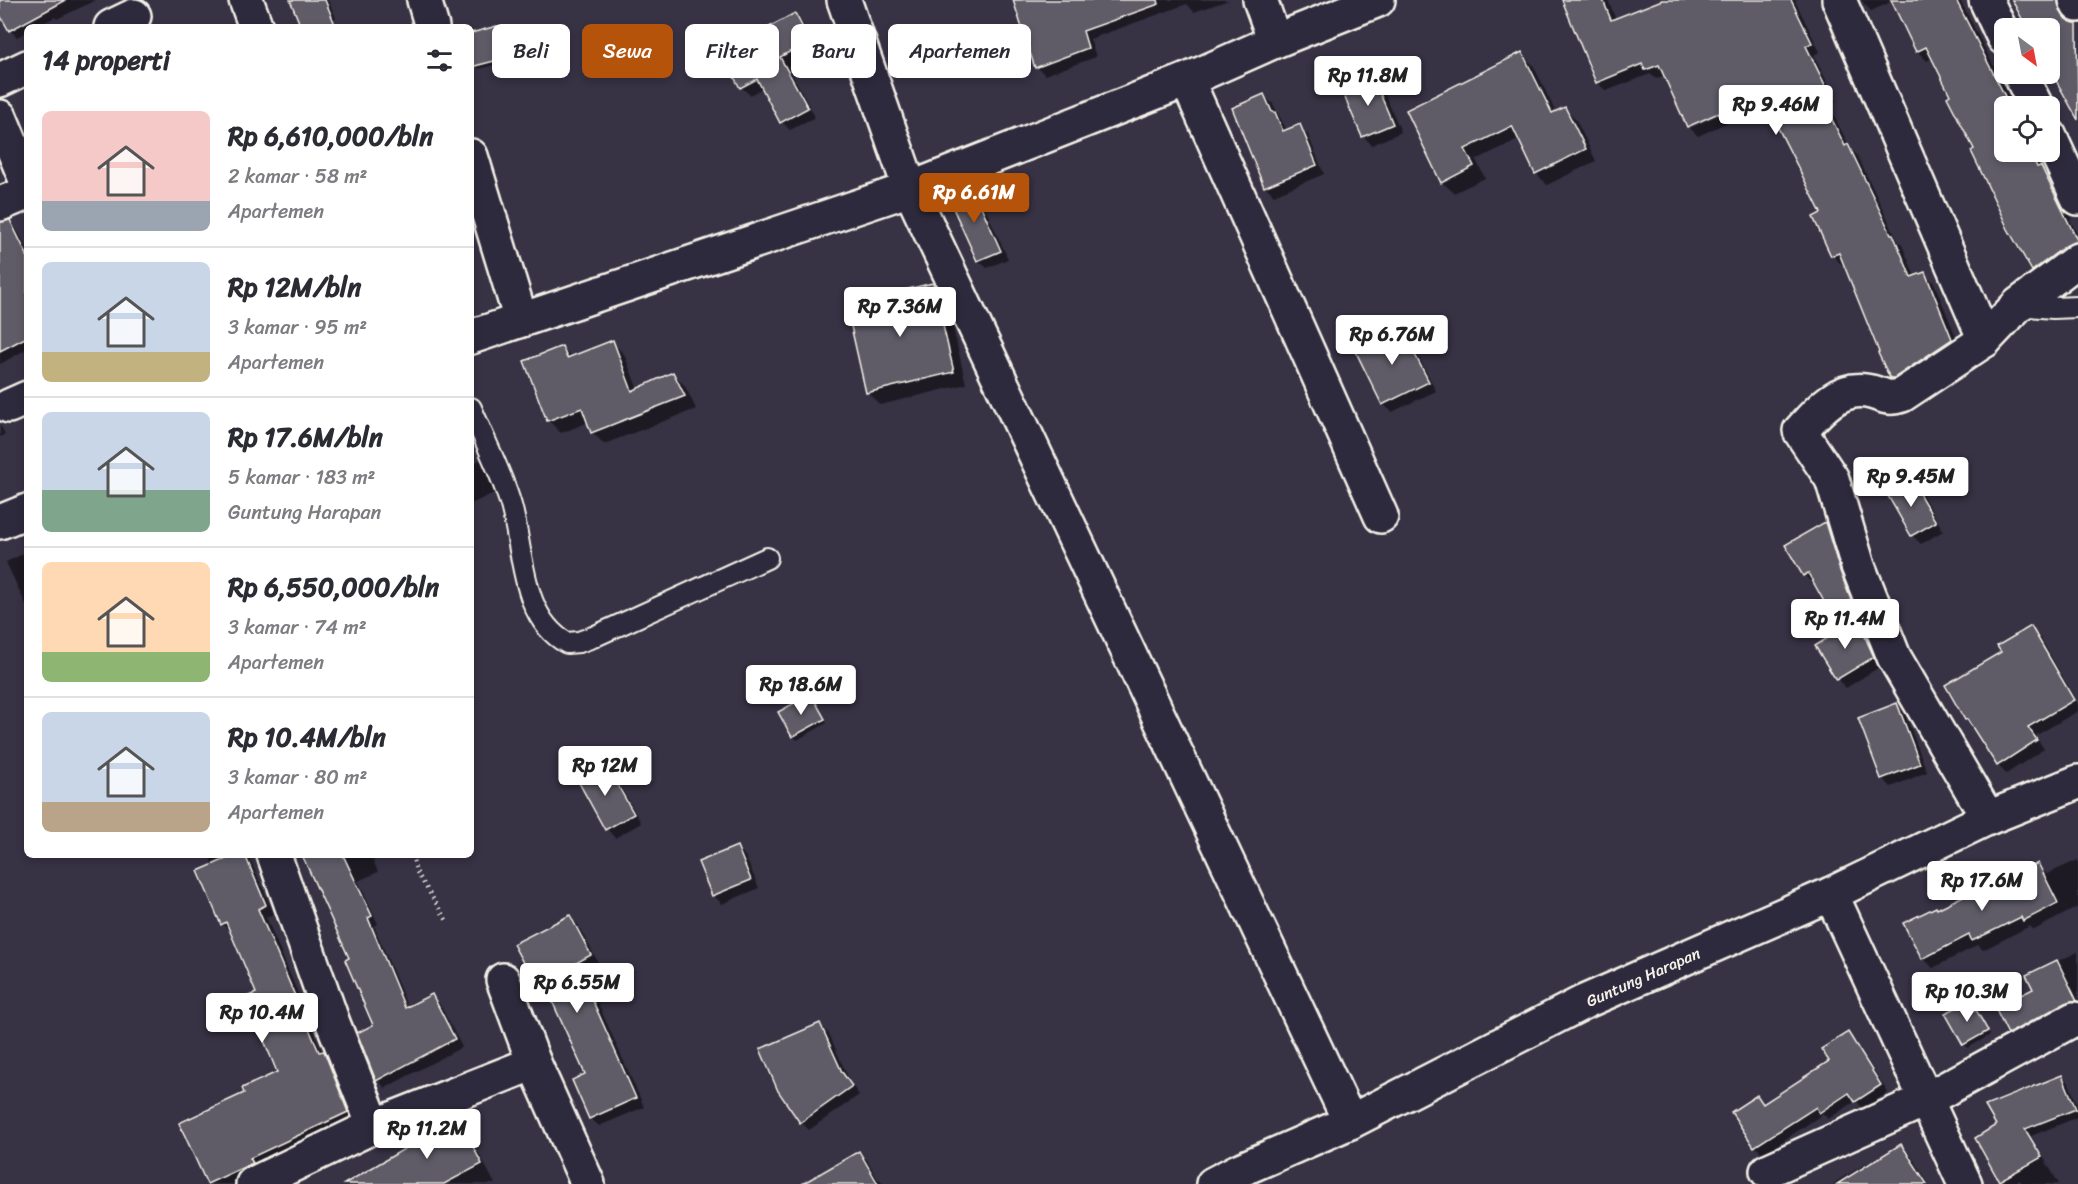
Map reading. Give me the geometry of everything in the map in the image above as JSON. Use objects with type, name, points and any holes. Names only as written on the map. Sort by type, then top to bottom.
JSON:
[{"type":"street","points":[[246,0],[255,24]]},
{"type":"street","points":[[424,0],[431,24]]},
{"type":"street","points":[[844,0],[910,189],[1350,1122]]},
{"type":"street","points":[[1260,0],[1275,41]]},
{"type":"street","points":[[474,336],[910,189],[1187,80],[1275,41],[1378,0]]},
{"type":"street","points":[[1839,0],[1985,339]]},
{"type":"street","points":[[1986,0],[1995,18]]},
{"type":"street","points":[[2076,0],[2078,5]]},
{"type":"street","points":[[0,80],[24,68]]},
{"type":"street","points":[[1187,80],[1382,516]]},
{"type":"street","points":[[0,117],[24,175]]},
{"type":"street","points":[[2060,159],[2078,198]]},
{"type":"street","points":[[474,166],[521,320]]},
{"type":"street","points":[[0,204],[24,194]]},
{"type":"street","points":[[1988,818],[1894,657],[1858,566],[1832,479],[1800,431],[1821,408],[1845,393],[1866,391],[1889,398],[1902,395],[1985,339],[2018,305],[2078,260]]},
{"type":"street","points":[[0,522],[24,512]]},
{"type":"street","name":"Guntung Harapan","points":[[1233,1179],[1584,1002],[1831,894],[1988,818],[2078,782]]},
{"type":"street","points":[[275,858],[333,1023],[374,1126]]},
{"type":"street","points":[[1831,894],[1965,1184]]},
{"type":"street","points":[[502,980],[534,1063],[588,1184]]},
{"type":"street","points":[[1767,1171],[1927,1099],[2074,1019]]},
{"type":"street","points":[[253,1184],[374,1126],[534,1063]]},
{"type":"lane","points":[[2018,305],[2053,308],[2078,307]]},
{"type":"lane","points":[[474,415],[510,503],[521,561],[530,593],[547,626],[567,643],[593,637],[767,558]]},
{"type":"path","points":[[413,858],[417,872],[447,921]]},
{"type":"building","points":[[0,0],[66,0],[9,31],[0,15]]},
{"type":"building","points":[[290,0],[325,0],[335,24],[300,24]]},
{"type":"building","points":[[1013,0],[1158,0],[1159,4],[1083,31],[1088,48],[1035,68],[1031,56],[1031,24],[1021,24]]},
{"type":"building","points":[[1562,0],[1603,0],[1611,20],[1662,0],[1791,0],[1812,43],[1806,46],[1828,91],[1820,95],[1845,146],[1848,144],[1893,234],[1911,277],[1925,272],[1952,339],[1894,378],[1890,378],[1839,253],[1831,256],[1813,217],[1821,213],[1761,94],[1687,127],[1659,65],[1645,70],[1642,64],[1596,83]]},
{"type":"building","points":[[1891,0],[1956,0],[1994,75],[1994,84],[1999,84],[2005,96],[1994,96],[1994,162],[2035,162],[2037,167],[2041,166],[2078,242],[2067,245],[2032,271],[2008,229],[1971,151],[1974,149],[1947,97],[1950,95],[1926,47],[1916,52]]},
{"type":"building","points":[[2012,0],[2058,0],[2061,12],[2066,19],[2077,23],[2078,120],[2058,84],[2060,84],[2060,18],[2022,18]]},
{"type":"building","points":[[795,13],[801,24],[791,24],[791,51],[780,57],[808,108],[780,123],[757,79],[740,88],[735,78],[779,78],[779,24],[775,24]]},
{"type":"building","points":[[492,27],[492,62],[474,66],[474,32]]},
{"type":"building","points":[[1522,52],[1552,113],[1565,107],[1586,149],[1535,174],[1512,126],[1465,149],[1474,166],[1441,183],[1406,110]]},
{"type":"building","points":[[1373,77],[1393,124],[1362,137],[1342,91]]},
{"type":"building","points":[[1264,94],[1283,131],[1300,124],[1317,165],[1264,187],[1232,108]]},
{"type":"building","points":[[972,186],[1001,251],[977,261],[948,197]]},
{"type":"building","points":[[10,220],[24,249],[24,339],[0,351],[0,222]]},
{"type":"building","points":[[933,283],[954,372],[866,393],[846,304]]},
{"type":"building","points":[[1401,327],[1429,382],[1382,405],[1355,350]]},
{"type":"building","points":[[613,340],[632,391],[673,372],[685,396],[591,433],[582,408],[547,421],[524,361],[562,346],[567,358]]},
{"type":"building","points":[[1911,480],[1936,522],[1911,536],[1887,494]]},
{"type":"building","points":[[1825,522],[1851,600],[1830,612],[1808,573],[1803,576],[1785,545]]},
{"type":"building","points":[[1857,619],[1874,657],[1836,680],[1815,646]]},
{"type":"building","points":[[2031,626],[2074,700],[2028,727],[2037,740],[1997,766],[1967,719],[1965,720],[1945,685],[2001,652],[1997,646]]},
{"type":"building","points":[[811,694],[825,719],[792,737],[778,712]]},
{"type":"building","points":[[1897,703],[1920,764],[1881,779],[1858,718]]},
{"type":"building","points":[[605,763],[634,814],[605,830],[577,779]]},
{"type":"building","points":[[737,846],[751,880],[712,896],[698,862]]},
{"type":"building","points":[[228,858],[246,858],[266,905],[258,909],[319,1052],[324,1051],[348,1112],[250,1158],[253,1163],[207,1184],[179,1123],[244,1093],[242,1088],[277,1072],[246,997],[256,993],[226,922],[221,925],[198,871]]},
{"type":"building","points":[[303,858],[344,858],[372,916],[368,918],[405,1008],[432,994],[455,1039],[376,1081],[357,1033],[373,1025],[345,960],[349,958]]},
{"type":"building","points":[[2038,863],[2058,903],[2023,921],[2021,917],[1972,941],[1969,935],[1922,959],[1903,923],[1986,885],[1988,889]]},
{"type":"building","points":[[570,915],[591,955],[576,963],[636,1098],[589,1119],[572,1080],[585,1074],[543,981],[535,985],[513,944]]},
{"type":"building","points":[[2057,960],[2077,1001],[2065,1003],[2008,1034],[1995,1008],[2033,989],[2026,975]]},
{"type":"building","points":[[1971,1001],[1988,1031],[1963,1045],[1945,1013]]},
{"type":"building","points":[[820,1023],[842,1072],[852,1086],[800,1123],[778,1091],[760,1049]]},
{"type":"building","points":[[1848,1032],[1881,1085],[1855,1102],[1849,1093],[1819,1113],[1816,1107],[1754,1147],[1731,1112],[1757,1095],[1763,1104],[1829,1061],[1821,1049]]},
{"type":"building","points":[[2062,1075],[2076,1109],[2025,1129],[2042,1157],[1999,1181],[1975,1138],[1996,1125],[1985,1106]]},
{"type":"building","points":[[457,1116],[482,1164],[444,1184],[344,1184],[430,1134],[428,1132]]},
{"type":"building","points":[[1901,1144],[1927,1184],[1837,1184]]},
{"type":"building","points":[[859,1151],[878,1184],[802,1184]]}]
